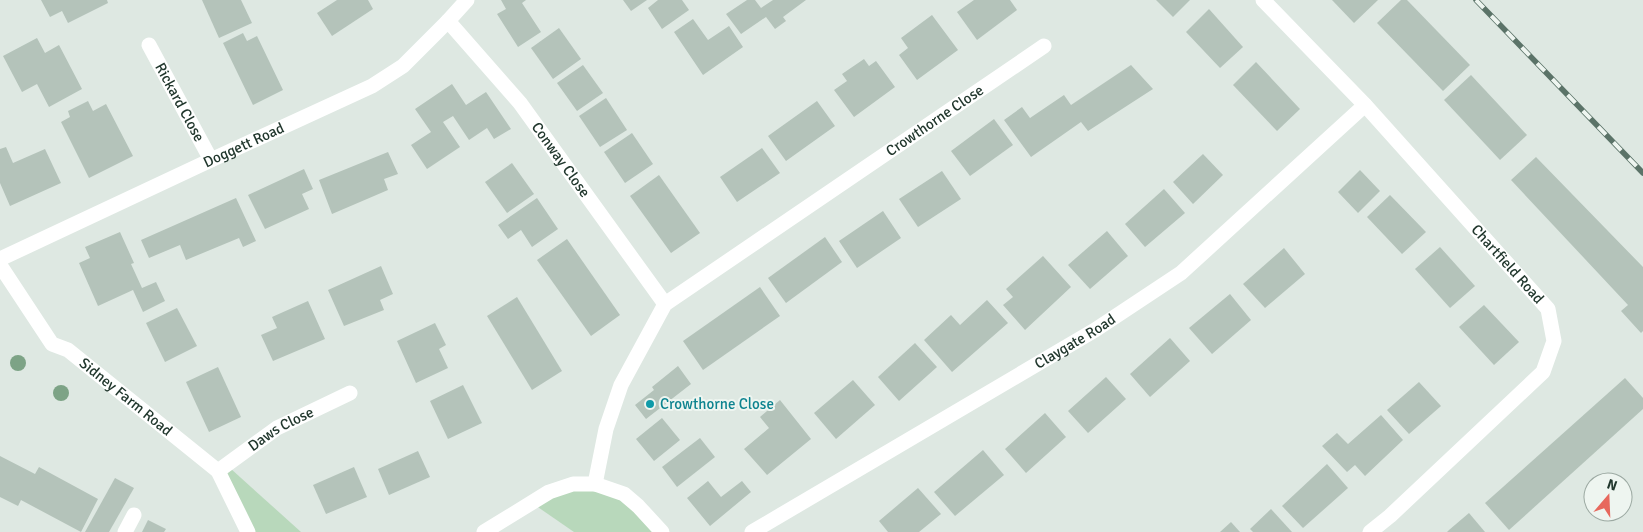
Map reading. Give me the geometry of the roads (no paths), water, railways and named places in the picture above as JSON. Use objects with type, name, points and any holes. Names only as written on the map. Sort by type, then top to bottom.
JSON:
[{"type":"street","name":"Doggett Road","points":[[0,260],[210,160],[372,86],[403,66],[466,0]]},
{"type":"street","name":"Chartfield Road","points":[[1263,0],[1364,105],[1548,309],[1554,341],[1543,372],[1390,516],[1370,532]]},
{"type":"street","name":"Conway Close","points":[[448,21],[520,103],[665,304]]},
{"type":"street","name":"Rickard Close","points":[[149,46],[210,160]]},
{"type":"street","name":"Crowthorne Close","points":[[595,484],[606,429],[621,385],[665,304],[1044,46]]},
{"type":"street","name":"Claygate Road","points":[[752,532],[1095,330],[1181,272],[1364,105]]},
{"type":"street","name":"Sidney Farm Road","points":[[0,264],[52,344],[68,350],[218,471],[248,532]]},
{"type":"street","name":"Daws Close","points":[[218,471],[277,428],[350,394]]},
{"type":"street","points":[[484,532],[549,492],[572,484],[595,484],[624,494],[662,532]]},
{"type":"street","points":[[125,532],[134,515]]},
{"type":"railway","points":[[1476,0],[1643,173]]},
{"type":"place","name":"Crowthorne Close","points":[[650,404]]}]
